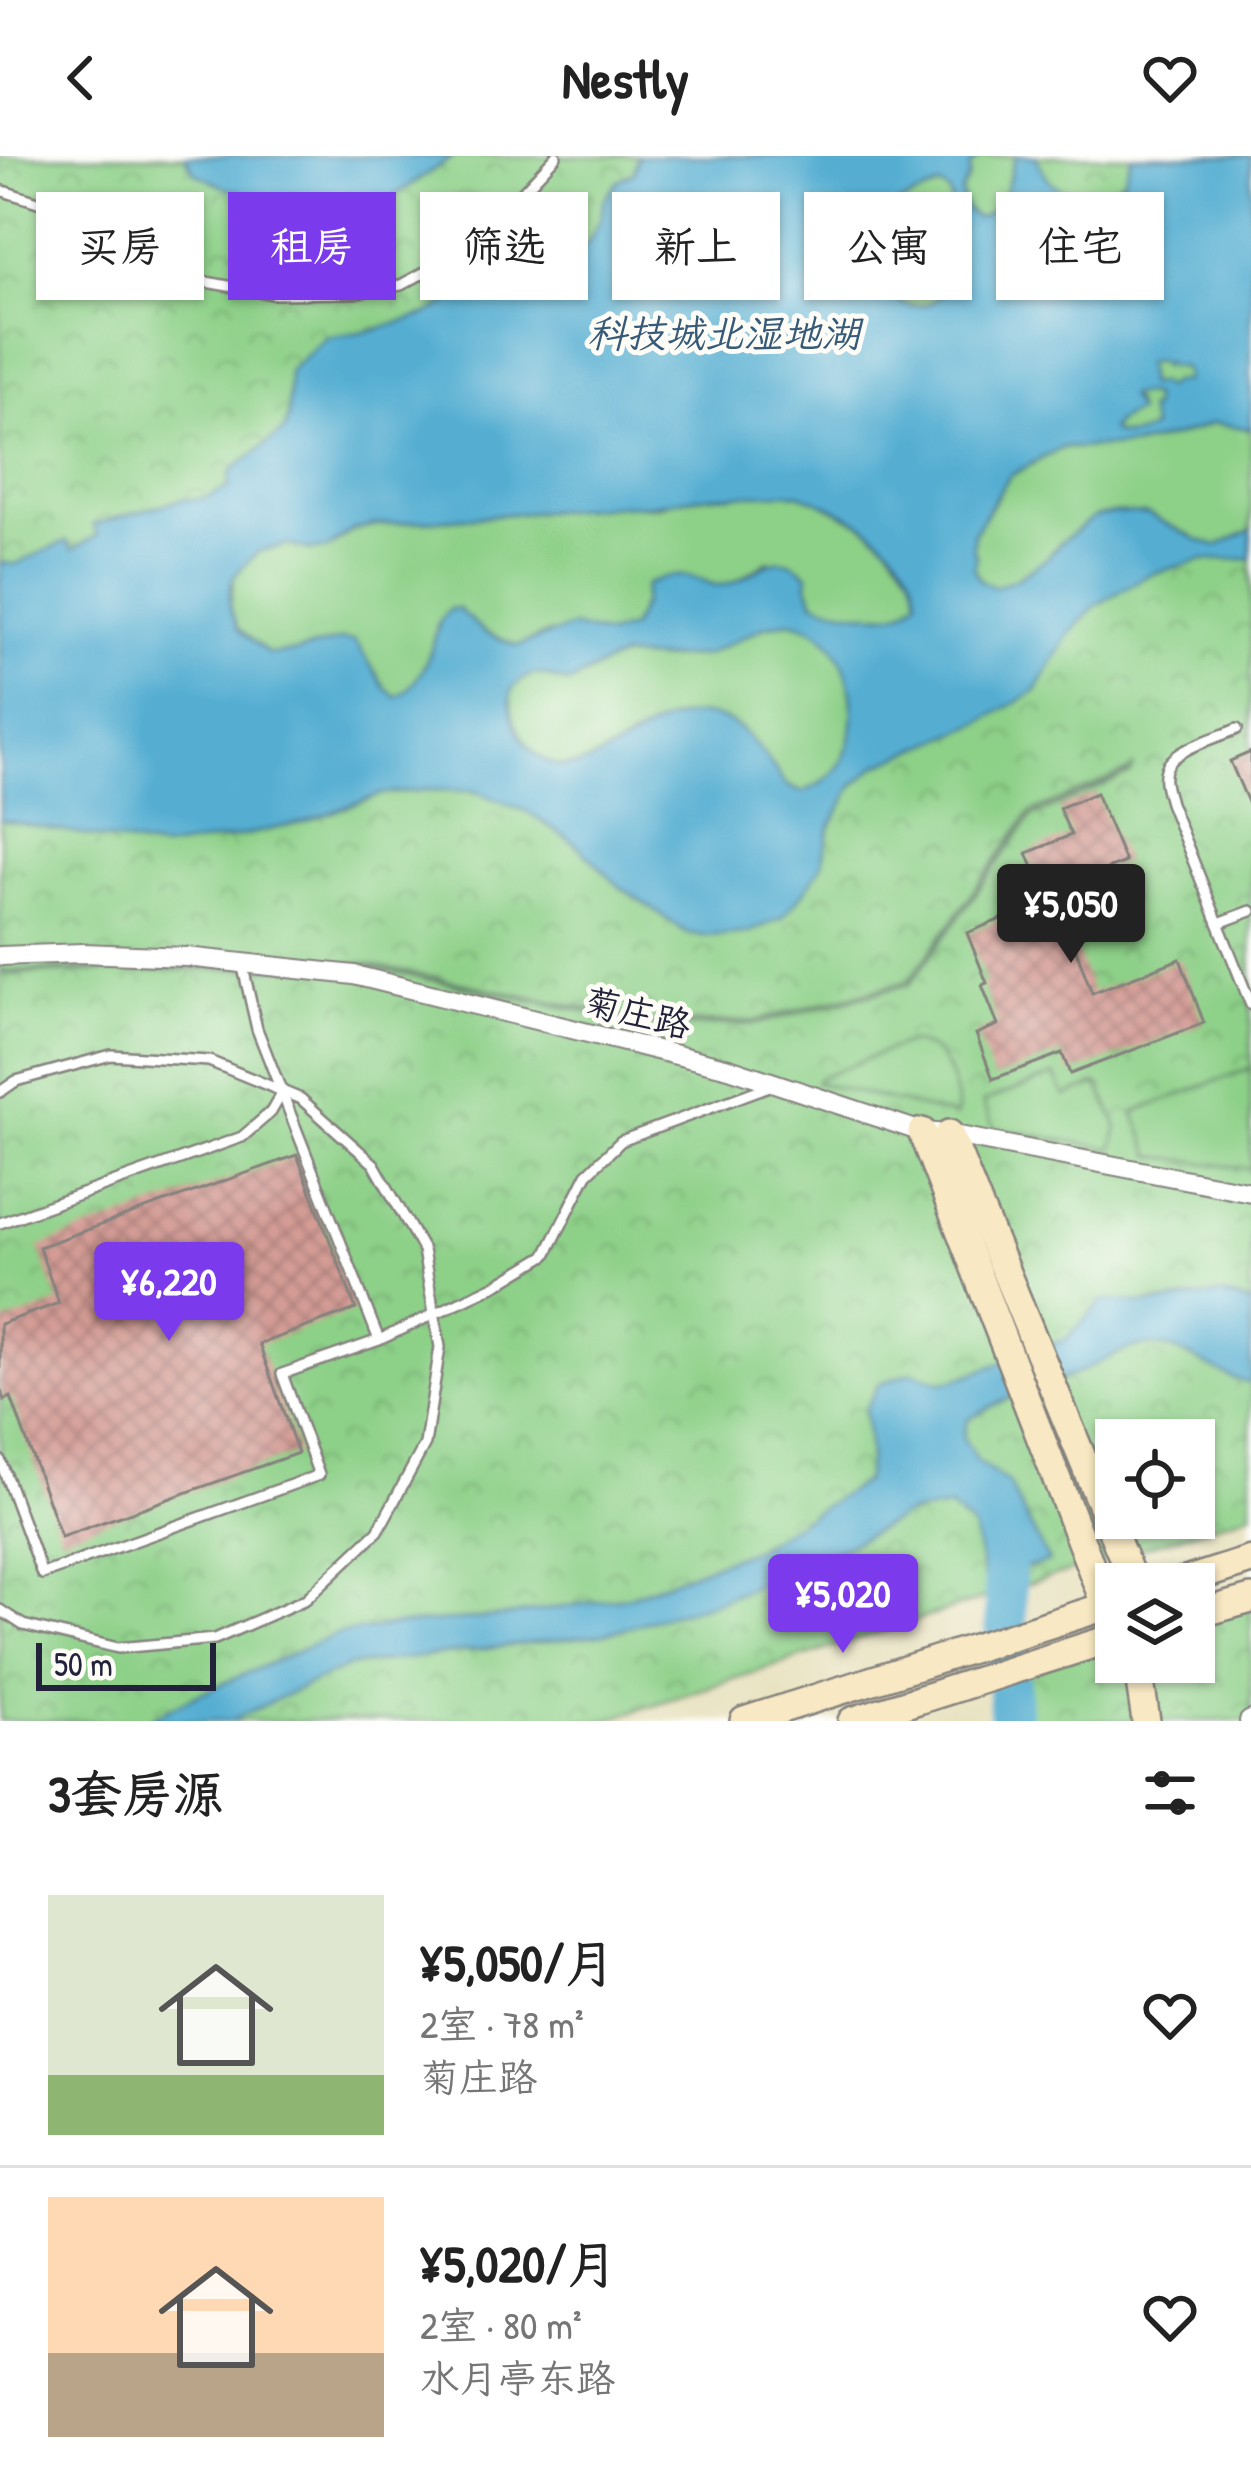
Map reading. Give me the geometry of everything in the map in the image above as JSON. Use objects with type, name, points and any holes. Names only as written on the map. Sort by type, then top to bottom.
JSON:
[{"type":"street","name":"菊庄路","points":[[0,956],[185,957],[355,975],[729,1068],[936,1133],[1251,1192]]},
{"type":"street","points":[[936,1133],[997,1287],[1049,1458],[1095,1582]]},
{"type":"street","points":[[997,1287],[1077,1445],[1125,1563]]},
{"type":"street","points":[[1215,1572],[1251,1560]]},
{"type":"street","points":[[1215,1609],[1251,1599]]},
{"type":"street","points":[[744,1721],[1095,1612]]},
{"type":"street","points":[[852,1721],[1095,1644]]},
{"type":"street","points":[[1140,1683],[1146,1721]]},
{"type":"lane","points":[[0,190],[38,202],[124,251],[206,282],[273,294],[355,293],[401,285],[448,259],[498,218],[556,156]]},
{"type":"lane","points":[[1237,729],[1180,753],[1167,766],[1165,781],[1251,1005]]},
{"type":"lane","points":[[1220,923],[1251,910]]},
{"type":"lane","points":[[242,963],[256,1029],[380,1340]]},
{"type":"lane","points":[[0,1092],[16,1081],[111,1055],[209,1061],[301,1099],[374,1164],[423,1250],[440,1347],[424,1444],[378,1531],[306,1599],[215,1639],[118,1648],[23,1624],[0,1610]]},
{"type":"lane","points":[[0,1460],[42,1574],[319,1475],[282,1374],[380,1340],[498,1284],[546,1255],[587,1174],[621,1141],[776,1083]]},
{"type":"lane","points":[[0,1223],[242,1137],[271,1112],[283,1091]]},
{"type":"green space","points":[[0,156],[185,156],[195,173],[293,192],[228,192],[228,300],[396,300],[396,195],[454,156],[1251,156],[1251,1513],[1215,1525],[1215,1419],[1095,1419],[1095,1539],[1170,1539],[603,1721],[0,1721],[0,974],[364,966],[661,1027],[756,1024],[910,984],[1032,816],[1130,774],[1134,765],[1030,813],[909,981],[755,1021],[660,1024],[362,963],[0,971]]},
{"type":"green space","points":[[982,156],[1016,156],[1005,192],[996,192],[996,207],[976,218],[972,192],[961,192],[970,166]]},
{"type":"green space","points":[[898,300],[935,300],[925,305]]},
{"type":"green space","points":[[1158,361],[1185,371],[1185,381],[1165,389],[1148,385],[1145,362]]},
{"type":"green space","points":[[1128,396],[1153,397],[1152,429],[1124,436],[1110,430],[1135,404]]},
{"type":"green space","points":[[1214,423],[1251,429],[1251,530],[1217,546],[1147,514],[1115,513],[1060,543],[1047,559],[1015,579],[995,587],[980,580],[973,569],[974,533],[1010,476],[1062,448],[1135,446]]},
{"type":"green space","points":[[795,493],[865,526],[887,543],[915,579],[919,598],[894,613],[833,608],[814,602],[808,575],[768,561],[718,586],[685,576],[646,585],[631,629],[608,635],[549,633],[517,646],[484,632],[458,609],[438,623],[419,676],[396,697],[362,653],[342,640],[269,654],[238,629],[230,608],[234,576],[259,551],[288,545],[327,549],[353,530],[373,525],[659,506],[728,494]]},
{"type":"green space","points":[[790,621],[830,641],[847,674],[853,713],[840,764],[824,781],[802,793],[786,784],[745,734],[724,720],[698,717],[662,723],[573,766],[540,758],[515,724],[511,689],[524,676],[541,673],[557,680],[585,676],[622,657],[705,655],[766,626]]},
{"type":"green space","points":[[909,1042],[932,1050],[942,1061],[955,1093],[956,1116],[816,1082],[820,1077]]},
{"type":"green space","points":[[1251,1068],[1251,1169],[1152,1156],[1134,1112]]},
{"type":"green space","points":[[1055,1075],[1065,1096],[1098,1084],[1118,1127],[1112,1149],[994,1128],[983,1102]]},
{"type":"green space","points":[[1251,1594],[1251,1721],[1020,1721],[1016,1669],[1095,1644],[1095,1683],[1215,1683],[1215,1605]]},
{"type":"water","points":[[185,156],[454,156],[396,195],[240,192],[195,173]]},
{"type":"water","name":"科技城北湿地湖","points":[[638,156],[982,156],[970,166],[961,192],[940,186],[926,192],[804,192],[804,300],[897,300],[915,306],[934,300],[972,300],[972,214],[976,218],[996,206],[996,300],[1164,300],[1164,192],[1106,192],[1124,179],[1132,156],[1251,156],[1251,429],[1214,423],[1135,446],[1062,448],[1010,476],[974,533],[973,547],[980,580],[995,587],[1046,559],[1094,517],[1147,514],[1217,546],[1251,530],[1251,559],[1201,560],[1148,575],[1095,606],[1069,635],[1035,692],[977,724],[876,766],[853,786],[830,828],[821,867],[804,892],[782,918],[747,933],[687,933],[619,886],[577,845],[528,812],[475,791],[382,794],[305,822],[161,849],[0,820],[0,563],[16,564],[67,541],[72,550],[98,535],[93,525],[179,500],[206,498],[229,487],[230,472],[285,430],[289,371],[326,337],[375,330],[428,314],[452,300],[588,300],[588,243],[601,218],[603,201],[618,181],[634,172]],"holes":[[[1145,363],[1179,366],[1185,371],[1185,381],[1165,388],[1159,383],[1148,385]],[[1128,396],[1152,397],[1152,409],[1147,409],[1152,429],[1125,436],[1110,430],[1137,411]],[[795,493],[872,530],[903,560],[918,598],[894,613],[833,607],[814,601],[808,575],[785,561],[720,585],[680,576],[653,581],[646,585],[631,628],[608,635],[572,627],[517,646],[484,632],[458,609],[450,609],[418,676],[396,697],[355,641],[269,654],[238,629],[230,608],[234,576],[259,551],[288,545],[327,549],[353,530],[373,525]],[[790,621],[814,629],[830,642],[847,674],[853,713],[847,749],[833,773],[803,792],[783,781],[748,737],[712,716],[670,720],[607,754],[573,766],[540,758],[515,724],[511,690],[526,677],[545,675],[570,683],[622,657],[705,655],[766,626]]]},
{"type":"water","name":"科技城北湿地湖","points":[[1016,156],[1036,156],[1059,188],[1068,192],[1004,192]]},
{"type":"water","points":[[1220,1295],[1251,1303],[1251,1383],[1170,1349],[1136,1347],[967,1420],[963,1437],[978,1462],[1008,1483],[1049,1562],[984,1579],[973,1528],[950,1508],[908,1514],[823,1558],[717,1601],[605,1634],[349,1666],[230,1721],[146,1721],[337,1634],[508,1616],[630,1596],[754,1549],[865,1481],[869,1454],[865,1409],[879,1384],[912,1372],[944,1383],[1066,1339],[1104,1300],[1150,1304]]},
{"type":"building","points":[[1251,752],[1251,809],[1230,761]]},
{"type":"building","points":[[1096,793],[1125,862],[1090,876],[1109,925],[1072,939],[1092,993],[1180,959],[1204,1023],[1070,1074],[1062,1053],[993,1079],[976,1034],[998,1025],[967,933],[1047,900],[1027,853],[1071,835],[1059,808]]},
{"type":"building","points":[[297,1155],[356,1309],[259,1344],[298,1453],[61,1537],[11,1397],[4,1400],[0,1388],[0,1324],[59,1303],[39,1247]]},
{"type":"waterway","points":[[994,1520],[1003,1540],[1010,1721]]}]
